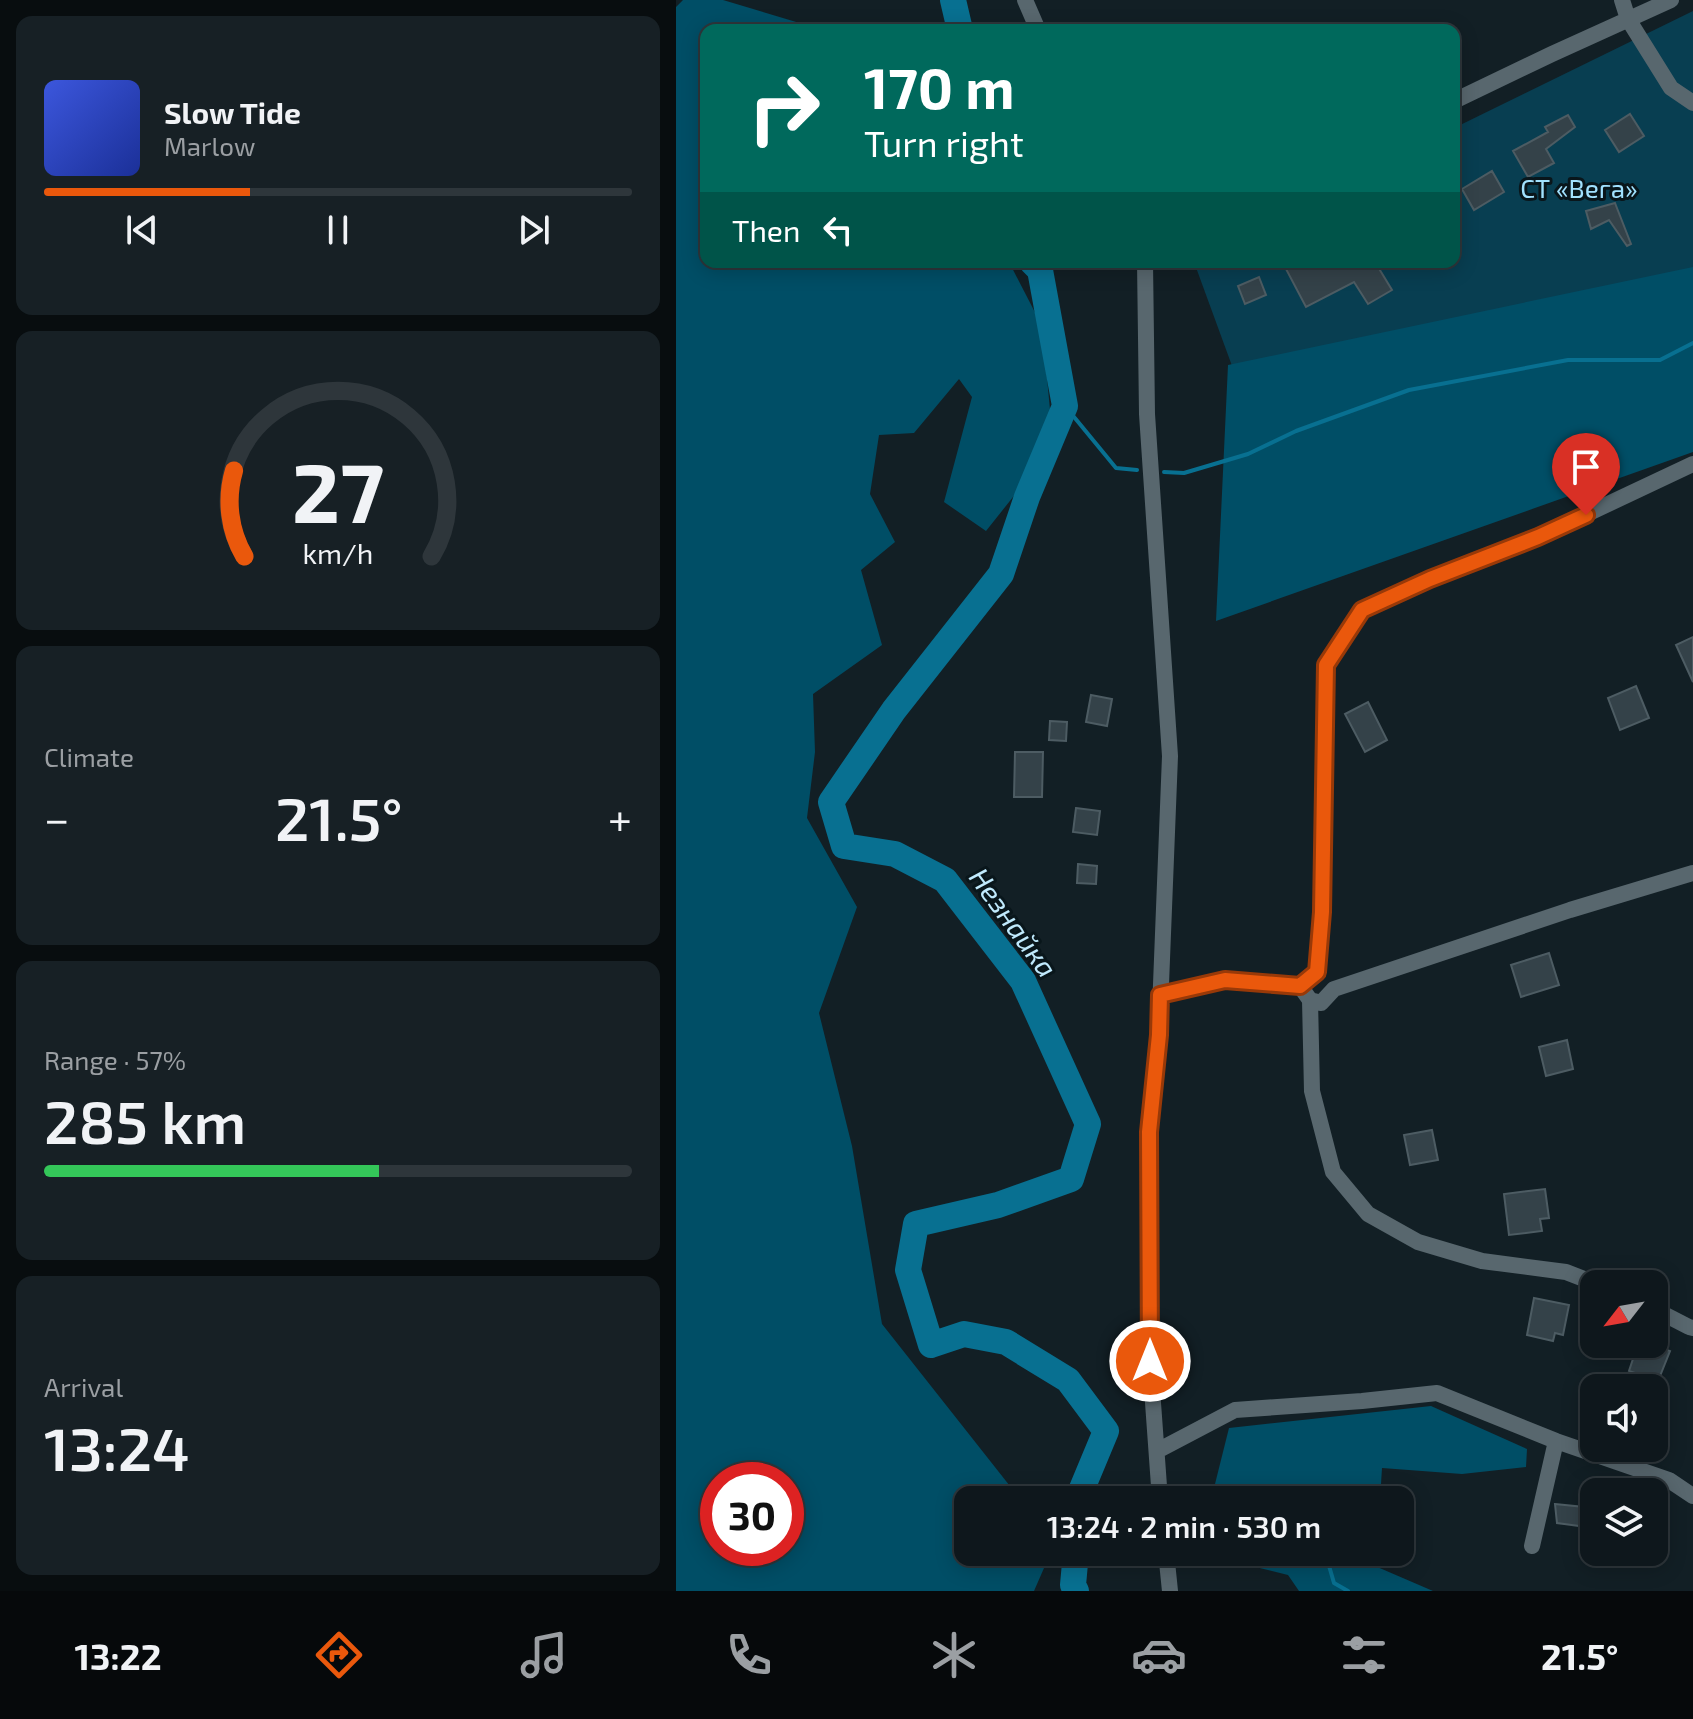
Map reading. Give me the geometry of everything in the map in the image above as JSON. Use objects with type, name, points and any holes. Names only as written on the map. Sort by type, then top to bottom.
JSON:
[{"type":"street","points":[[1025,0],[1035,24]]},
{"type":"street","points":[[1622,0],[1628,19],[1671,88],[1693,103]]},
{"type":"street","points":[[1460,98],[1671,0]]},
{"type":"street","points":[[1145,268],[1147,414],[1170,756],[1159,1035],[1149,1132],[1150,1361],[1159,1486]]},
{"type":"street","points":[[1580,1277],[1566,1272],[1482,1261],[1418,1242],[1368,1214],[1333,1172],[1312,1091],[1305,993],[1317,972],[1321,927],[1326,665],[1362,610],[1430,579],[1538,537],[1693,464]]},
{"type":"street","points":[[1160,995],[1225,980],[1305,993],[1321,1003],[1334,989],[1570,910],[1693,873]]},
{"type":"street","points":[[1668,1316],[1693,1328]]},
{"type":"street","points":[[1157,1451],[1235,1410],[1437,1393],[1556,1441],[1669,1480],[1693,1496]]},
{"type":"street","points":[[1532,1546],[1556,1441]]},
{"type":"street","points":[[1167,1566],[1170,1591]]},
{"type":"green space","name":"СТ «Вега»","points":[[1693,11],[1693,271],[1239,385],[1196,268],[1460,268],[1460,125]]},
{"type":"shaded area","points":[[683,0],[723,0],[803,24],[700,24],[700,268],[1012,268],[1042,326],[1051,420],[1017,492],[986,531],[944,502],[972,397],[959,379],[914,433],[879,435],[870,494],[895,542],[861,570],[882,645],[813,694],[815,752],[807,818],[857,907],[819,1013],[852,1146],[882,1324],[1010,1486],[954,1486],[954,1566],[1045,1566],[1034,1591],[676,1591],[676,7]]},
{"type":"shaded area","points":[[1693,267],[1693,452],[1216,621],[1228,365]]},
{"type":"shaded area","points":[[1431,1406],[1527,1449],[1526,1467],[1462,1474],[1382,1468],[1381,1486],[1214,1486],[1229,1428]]},
{"type":"shaded area","points":[[1251,1566],[1375,1566],[1433,1591],[1299,1591],[1288,1575]]},
{"type":"building","points":[[1630,114],[1644,136],[1619,152],[1605,130]]},
{"type":"building","points":[[1568,115],[1575,127],[1546,149],[1554,163],[1528,177],[1513,151],[1548,132],[1545,127]]},
{"type":"building","points":[[1492,171],[1504,192],[1474,210],[1462,189]]},
{"type":"building","points":[[1615,203],[1631,244],[1627,246],[1609,220],[1591,229],[1586,211]]},
{"type":"building","points":[[1379,268],[1392,290],[1368,304],[1354,282],[1306,307],[1286,269]]},
{"type":"building","points":[[1259,277],[1266,295],[1245,304],[1238,286]]},
{"type":"building","points":[[1693,637],[1693,682],[1676,645]]},
{"type":"building","points":[[1636,686],[1649,718],[1620,730],[1608,698]]},
{"type":"building","points":[[1091,695],[1112,699],[1107,726],[1086,722]]},
{"type":"building","points":[[1368,702],[1387,740],[1365,752],[1345,714]]},
{"type":"building","points":[[1050,721],[1067,722],[1066,741],[1049,740]]},
{"type":"building","points":[[1015,752],[1043,752],[1042,797],[1014,797]]},
{"type":"building","points":[[1076,808],[1100,811],[1097,835],[1073,832]]},
{"type":"building","points":[[1078,864],[1097,866],[1096,884],[1077,883]]},
{"type":"building","points":[[1549,953],[1559,985],[1521,997],[1511,965]]},
{"type":"building","points":[[1567,1040],[1573,1069],[1546,1076],[1539,1047]]},
{"type":"building","points":[[1432,1130],[1438,1160],[1410,1165],[1404,1135]]},
{"type":"building","points":[[1545,1189],[1549,1218],[1540,1219],[1542,1231],[1509,1235],[1504,1194]]},
{"type":"building","points":[[1534,1298],[1569,1305],[1563,1335],[1555,1333],[1553,1341],[1527,1335]]},
{"type":"building","points":[[1633,1358],[1667,1358],[1661,1374],[1629,1371]]},
{"type":"building","points":[[1555,1504],[1580,1507],[1580,1526],[1557,1523]]},
{"type":"waterway","name":"Незнайка","points":[[953,0],[959,24]]},
{"type":"waterway","name":"Незнайка","points":[[1038,268],[1065,406],[1027,497],[1001,574],[894,710],[831,802],[844,846],[895,854],[945,880],[1023,981],[1088,1124],[1071,1179],[998,1205],[916,1224],[908,1270],[931,1345],[964,1334],[1006,1342],[1068,1380],[1106,1431],[1083,1486]]},
{"type":"waterway","points":[[1164,472],[1184,473],[1248,454],[1296,431],[1409,390],[1568,360],[1660,360],[1693,343]]},
{"type":"waterway","points":[[1065,406],[1116,468],[1137,470]]},
{"type":"waterway","points":[[1085,1480],[1091,1486]]},
{"type":"waterway","name":"Незнайка","points":[[1075,1566],[1073,1585],[1076,1591]]},
{"type":"waterway","points":[[1329,1566],[1334,1583],[1348,1591]]},
{"type":"route","points":[[1150,1361],[1149,1132],[1160,995],[1225,980],[1300,986],[1317,972],[1322,912],[1326,665],[1362,610],[1586,515]]}]
